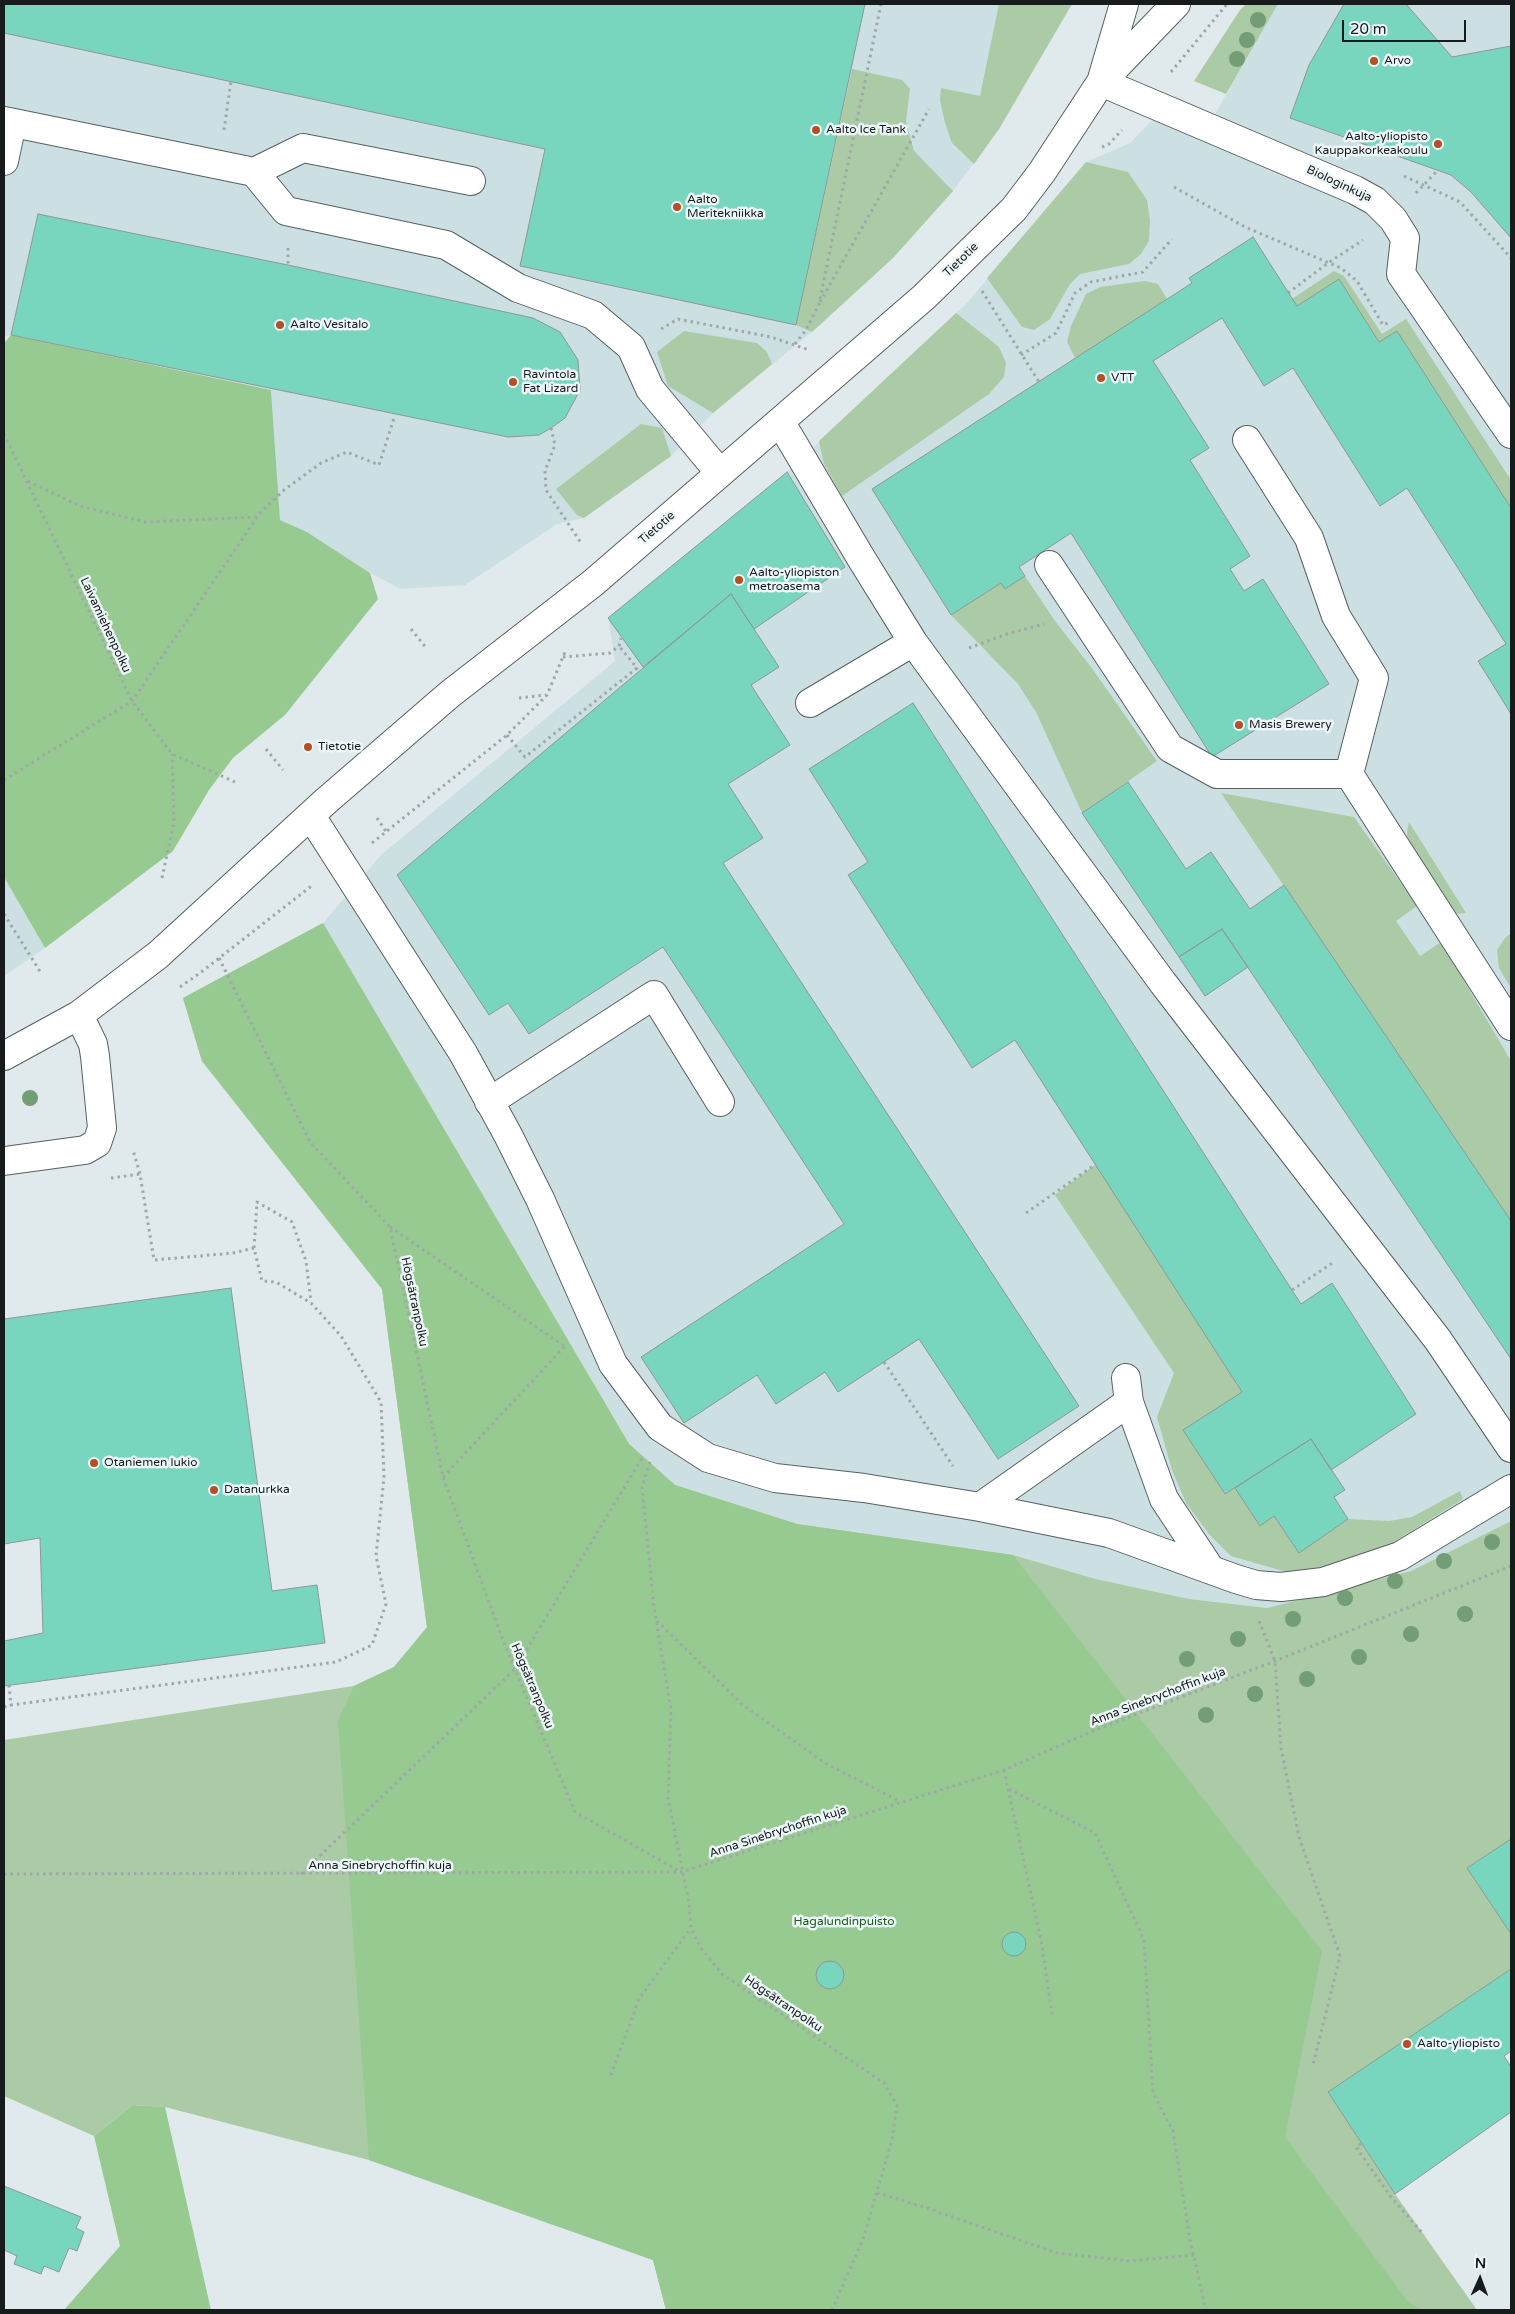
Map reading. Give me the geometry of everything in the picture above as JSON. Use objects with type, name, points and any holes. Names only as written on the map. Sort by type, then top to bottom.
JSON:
[{"type":"street","name":"Tietotie","points":[[1101,82],[1124,4]]},
{"type":"street","name":"Tietotie","points":[[4,1056],[79,1015],[180,937],[311,816],[450,694],[593,583],[781,423],[924,297],[1014,209],[1042,172],[1101,82],[1176,4]]},
{"type":"street","name":"Biologinkuja","points":[[1101,82],[1375,200],[1393,219],[1405,238],[1401,274],[1511,434]]},
{"type":"street","points":[[4,161],[8,122],[254,172],[303,148],[471,181]]},
{"type":"street","points":[[254,172],[286,211],[446,245],[518,288],[594,315],[631,347],[650,389],[720,473]]},
{"type":"street","points":[[781,423],[913,642],[1163,983],[1438,1340],[1511,1448]]},
{"type":"street","points":[[1247,440],[1309,538],[1336,616],[1374,678],[1349,774],[1511,1026]]},
{"type":"street","points":[[1049,565],[1170,748],[1216,774],[1349,774]]},
{"type":"street","points":[[810,703],[913,642]]},
{"type":"street","points":[[311,816],[463,1053],[540,1198],[613,1364],[660,1427],[708,1458],[775,1478],[864,1488],[980,1507],[1109,1533],[1256,1585],[1281,1586],[1323,1582],[1400,1556],[1511,1489]]},
{"type":"street","points":[[488,1102],[654,995],[720,1102]]},
{"type":"street","points":[[4,1161],[85,1150],[97,1143],[102,1128],[95,1056],[93,1044],[79,1015]]},
{"type":"street","points":[[980,1507],[1128,1390],[1164,1499],[1211,1570]]},
{"type":"path","points":[[819,304],[881,4]]},
{"type":"path","points":[[1148,102],[1227,4]]},
{"type":"path","points":[[220,166],[231,82]]},
{"type":"path","points":[[795,344],[806,330],[930,109]]},
{"type":"path","points":[[1174,187],[1244,227],[1341,268],[1357,281],[1383,325],[1392,321]]},
{"type":"path","points":[[1021,355],[1056,333],[1075,293],[1091,282],[1142,272],[1172,239]]},
{"type":"path","points":[[1288,293],[1363,240]]},
{"type":"path","points":[[977,284],[1039,382]]},
{"type":"path","points":[[631,347],[678,319],[771,337],[811,351]]},
{"type":"path","points":[[4,780],[132,701],[257,518],[284,490],[321,462],[347,452],[379,465],[395,415]]},
{"type":"path","points":[[552,428],[555,445],[545,471],[546,490],[581,542]]},
{"type":"path","name":"Laivamiehenpolku","points":[[4,434],[28,480],[132,701],[172,754],[235,782]]},
{"type":"path","points":[[28,480],[80,506],[145,522],[257,518]]},
{"type":"path","points":[[969,648],[1007,634],[1045,624]]},
{"type":"path","points":[[411,629],[427,649]]},
{"type":"path","points":[[562,657],[610,653],[619,646],[621,638]]},
{"type":"path","points":[[507,736],[525,757],[637,668],[619,646]]},
{"type":"path","points":[[519,698],[547,695]]},
{"type":"path","points":[[266,749],[283,770]]},
{"type":"path","points":[[162,878],[174,822],[172,754]]},
{"type":"path","points":[[377,818],[387,833]]},
{"type":"path","points":[[4,914],[41,972]]},
{"type":"path","points":[[219,958],[310,1142],[390,1227],[564,1347],[613,1364]]},
{"type":"path","points":[[132,1148],[140,1174],[154,1260],[254,1248]]},
{"type":"path","points":[[1026,1213],[1096,1164]]},
{"type":"path","points":[[4,1706],[336,1662],[372,1645],[386,1604],[376,1556],[384,1477],[381,1402],[341,1336],[311,1303],[276,1282],[262,1281],[254,1248],[257,1202],[292,1222],[306,1261],[311,1303]]},
{"type":"path","name":"Högsätranpolku","points":[[390,1227],[442,1477],[515,1669],[576,1812],[681,1872],[689,1903],[691,1928],[701,1948],[722,1974],[884,2084],[897,2105],[892,2140],[863,2239],[832,2310]]},
{"type":"path","points":[[1292,1290],[1314,1275]]},
{"type":"path","points":[[442,1477],[564,1347]]},
{"type":"path","points":[[884,1362],[980,1507]]},
{"type":"path","points":[[660,1427],[642,1487],[657,1620],[671,1710],[668,1798],[681,1872]]},
{"type":"path","points":[[301,1874],[515,1669],[660,1427]]},
{"type":"path","name":"Anna Sinebrychoffin kuja","points":[[4,1874],[681,1872],[1004,1770],[1093,1731],[1275,1661],[1511,1566]]},
{"type":"path","points":[[657,1620],[743,1705],[825,1763],[901,1802]]},
{"type":"path","points":[[1275,1661],[1281,1748],[1299,1837],[1340,1956],[1313,2065]]},
{"type":"path","points":[[9,1685],[11,1705]]},
{"type":"path","points":[[1004,1770],[1041,1940],[1052,2014]]},
{"type":"path","points":[[1009,1789],[1094,1833],[1144,1940],[1153,2093],[1173,2131],[1194,2255],[1206,2310]]},
{"type":"path","points":[[610,2075],[639,1999],[691,1928]]},
{"type":"path","points":[[1361,2144],[1356,2147],[1391,2197],[1424,2234]]},
{"type":"path","points":[[877,2193],[921,2206],[1056,2253],[1130,2261],[1194,2255]]},
{"type":"shaded area","points":[[4,4],[1072,4],[999,129],[953,191],[893,258],[812,332],[713,413],[671,456],[584,518],[557,524],[465,585],[401,589],[370,573],[307,532],[280,520],[271,390],[11,335],[4,337]]},
{"type":"shaded area","points":[[1278,4],[1511,4],[1511,1521],[1411,1571],[1267,1608],[1189,1599],[1096,1579],[1013,1555],[797,1524],[675,1485],[629,1444],[323,923],[381,855],[615,661],[608,618],[787,472],[967,303],[1086,162],[1130,143],[1175,96],[1215,114]]},
{"type":"shaded area","points":[[4,877],[45,948],[4,976]]},
{"type":"green space","points":[[999,4],[1072,4],[999,129],[974,164],[952,143],[940,100],[941,88],[980,96]]},
{"type":"green space","points":[[1246,4],[1278,4],[1226,94],[1194,81],[1240,10]]},
{"type":"green space","points":[[852,69],[902,80],[910,89],[906,122],[914,151],[953,191],[893,258],[812,332],[796,325]]},
{"type":"green space","points":[[1086,162],[1128,172],[1147,200],[1150,220],[1149,241],[1141,254],[1129,264],[1080,274],[1070,284],[1050,319],[1034,330],[1022,327],[987,278]]},
{"type":"green space","points":[[1334,271],[1344,276],[1382,334],[1406,319],[1511,480],[1511,508],[1397,331],[1379,342],[1339,279],[1297,306],[1292,299]]},
{"type":"green space","points":[[1145,281],[1158,284],[1167,299],[1075,358],[1067,342],[1071,326],[1086,294],[1100,287]]},
{"type":"green space","points":[[956,313],[999,347],[1006,363],[1004,377],[989,394],[842,496],[824,464],[819,441]]},
{"type":"green space","points":[[684,331],[757,343],[767,352],[772,364],[713,413],[668,386],[657,352]]},
{"type":"green space","points":[[11,335],[271,390],[280,520],[307,532],[370,573],[378,599],[285,715],[233,758],[209,790],[173,851],[45,948],[4,877],[4,343]]},
{"type":"green space","points":[[641,424],[662,428],[671,456],[584,518],[577,515],[556,489]]},
{"type":"green space","points":[[1025,576],[1055,621],[1091,667],[1157,761],[1082,813],[1036,712],[1018,684],[951,615],[1001,583],[1005,589]]},
{"type":"green space","points":[[1221,793],[1354,817],[1417,906],[1396,921],[1420,956],[1441,942],[1511,1061],[1511,1221]]},
{"type":"green space","points":[[1409,822],[1466,913],[1455,914],[1408,842],[1407,831]]},
{"type":"green space","name":"Hagalundinpuisto","points":[[323,923],[629,1444],[675,1485],[797,1524],[1013,1555],[1096,1579],[1189,1599],[1267,1608],[1411,1571],[1511,1521],[1511,1839],[1467,1868],[1511,1934],[1511,1969],[1328,2092],[1395,2194],[1477,2310],[666,2310],[653,2260],[369,2160],[165,2107],[133,2105],[94,2136],[4,2096],[4,1740],[354,1686],[394,1667],[427,1628],[382,1289],[202,1061],[183,998]]},
{"type":"green space","name":"Hagalundinpuisto","points":[[323,923],[629,1444],[675,1485],[797,1524],[1013,1555],[1322,1951],[1285,2137],[1409,2303],[1424,2310],[666,2310],[653,2260],[369,2160],[338,1721],[354,1686],[394,1667],[427,1627],[382,1289],[202,1061],[183,998]]},
{"type":"green space","points":[[1511,933],[1511,988],[1499,968],[1497,950]]},
{"type":"green space","points":[[1096,1164],[1242,1392],[1183,1430],[1225,1494],[1235,1488],[1260,1526],[1274,1516],[1299,1553],[1348,1519],[1389,1521],[1412,1517],[1460,1491],[1463,1499],[1378,1552],[1336,1570],[1297,1575],[1231,1556],[1209,1534],[1186,1503],[1172,1470],[1157,1417],[1174,1373],[1055,1195]]},
{"type":"green space","points":[[133,2105],[165,2107],[211,2310],[64,2310],[120,2246],[94,2136]]},
{"type":"building","name":"Aalto Meritekniikka","points":[[4,4],[865,4],[796,325],[520,266],[545,149],[4,33]]},
{"type":"building","name":"Aalto-yliopisto Kauppakorkeakoulu","points":[[1344,4],[1406,4],[1452,57],[1511,46],[1511,238],[1471,192],[1451,175],[1290,118],[1309,65]]},
{"type":"building","name":"Aalto Vesitalo","points":[[38,214],[533,318],[560,332],[578,360],[580,390],[565,418],[551,428],[539,435],[508,437],[11,335]]},
{"type":"building","points":[[1253,237],[1297,306],[1339,279],[1379,342],[1397,331],[1511,508],[1511,714],[1478,661],[1506,644],[1407,488],[1380,506],[1293,368],[1264,386],[1222,318],[1153,361],[1209,448],[1190,460],[1250,556],[1230,569],[1244,591],[1263,579],[1329,684],[1212,757],[1071,533],[1019,567],[1025,576],[1005,589],[1001,583],[951,615],[872,489],[1192,283],[1189,278]]},
{"type":"building","name":"Aalto-yliopiston metroasema","points":[[787,472],[845,567],[754,629],[731,594],[643,667],[608,618]]},
{"type":"building","points":[[731,594],[779,667],[751,685],[790,745],[728,784],[763,838],[723,863],[1079,1406],[998,1459],[919,1339],[838,1392],[825,1372],[776,1404],[757,1375],[684,1423],[641,1357],[844,1224],[663,947],[529,1034],[508,1003],[489,1015],[397,875]]},
{"type":"building","points":[[913,703],[1301,1304],[1332,1283],[1416,1414],[1331,1470],[1311,1439],[1225,1494],[1183,1430],[1242,1392],[1015,1040],[972,1068],[848,875],[868,862],[809,769]]},
{"type":"building","points":[[1128,782],[1186,869],[1211,852],[1250,909],[1284,885],[1511,1221],[1511,1359],[1222,929],[1179,957],[1082,813]]},
{"type":"building","points":[[1222,929],[1248,967],[1205,996],[1179,957]]},
{"type":"building","points":[[231,1288],[272,1591],[317,1585],[325,1643],[4,1686],[4,1319]]},
{"type":"building","points":[[1311,1439],[1345,1490],[1334,1497],[1348,1519],[1299,1553],[1274,1516],[1260,1526],[1235,1488]]},
{"type":"building","points":[[40,1538],[43,1633],[4,1641],[4,1544]]},
{"type":"building","points":[[1511,1839],[1511,1934],[1467,1868]]},
{"type":"building","points":[[1009,1932],[1019,1932],[1026,1939],[1026,1949],[1019,1956],[1009,1956],[1002,1949],[1002,1939]]},
{"type":"building","points":[[830,1961],[840,1965],[844,1975],[840,1985],[830,1989],[820,1985],[816,1975],[820,1965]]},
{"type":"building","points":[[1511,1969],[1511,2051],[1504,2056],[1511,2067],[1511,2112],[1395,2194],[1328,2092]]},
{"type":"building","points":[[4,2186],[81,2217],[76,2228],[84,2232],[77,2251],[69,2248],[59,2272],[44,2266],[41,2274],[14,2264],[17,2256],[4,2250]]},
{"type":"place","name":"Arvo","points":[[1374,61]]},
{"type":"place","name":"Aalto Ice Tank","points":[[816,130]]},
{"type":"place","name":"Aalto-yliopisto Kauppakorkeakoulu","points":[[1438,144]]},
{"type":"place","name":"Aalto Meritekniikka","points":[[677,207]]},
{"type":"place","name":"Aalto Vesitalo","points":[[280,325]]},
{"type":"place","name":"VTT","points":[[1101,378]]},
{"type":"place","name":"Ravintola Fat Lizard","points":[[513,382]]},
{"type":"place","name":"Aalto-yliopiston metroasema","points":[[739,580]]},
{"type":"place","name":"Masis Brewery","points":[[1239,725]]},
{"type":"place","name":"Tietotie","points":[[308,747]]},
{"type":"place","name":"Otaniemen lukio","points":[[94,1463]]},
{"type":"place","name":"Datanurkka","points":[[214,1490]]},
{"type":"place","name":"Aalto-yliopisto","points":[[1407,2044]]}]
